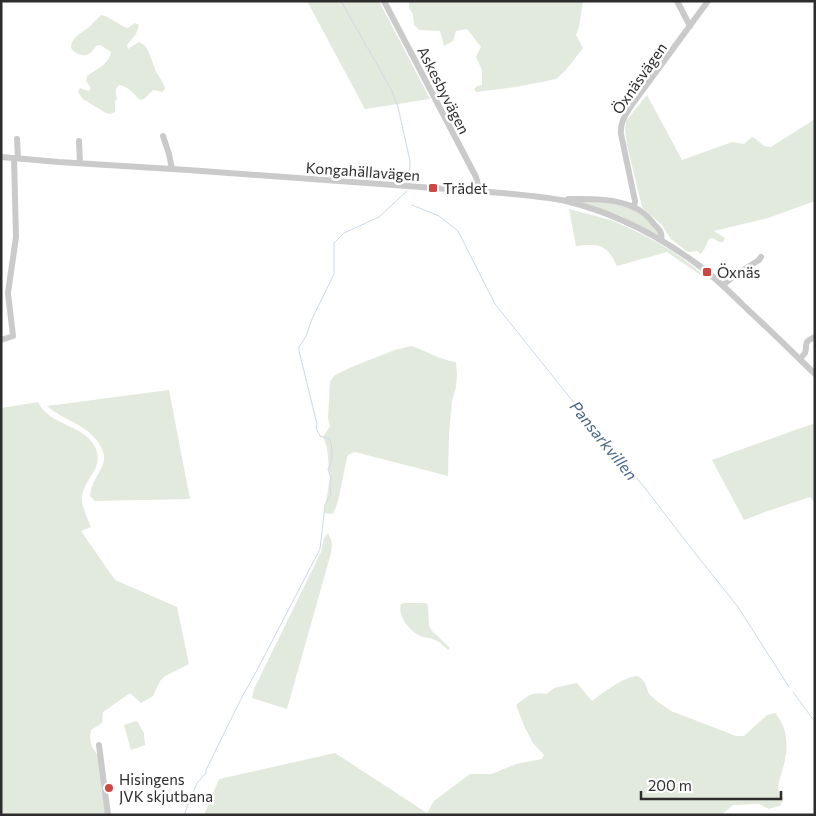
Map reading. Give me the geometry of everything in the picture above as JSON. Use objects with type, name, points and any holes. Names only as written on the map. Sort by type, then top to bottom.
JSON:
[{"type":"street","name":"Askesbyvägen","points":[[384,1],[476,177],[480,192]]},
{"type":"street","points":[[677,1],[690,26]]},
{"type":"street","name":"Öxnäsvägen","points":[[634,207],[635,201],[621,134],[622,121],[708,1]]},
{"type":"street","points":[[163,136],[172,169]]},
{"type":"street","points":[[1,340],[13,336],[8,293],[16,237],[17,139]]},
{"type":"street","points":[[79,140],[80,163]]},
{"type":"street","name":"Kongahällavägen","points":[[2,155],[59,162],[532,196],[566,202],[620,219],[662,240],[694,262],[722,285],[815,374]]},
{"type":"street","points":[[566,202],[568,199],[599,200],[622,203],[634,207],[652,221],[660,231],[662,240]]},
{"type":"street","points":[[722,285],[761,257]]},
{"type":"street","points":[[800,359],[805,352],[806,342],[815,337]]},
{"type":"street","points":[[99,745],[108,815]]},
{"type":"shaded area","points":[[307,1],[379,1],[430,99],[365,109]]},
{"type":"shaded area","points":[[408,1],[583,1],[576,35],[583,48],[566,70],[556,79],[476,92],[474,89],[482,85],[482,70],[476,57],[481,47],[467,29],[456,31],[453,41],[444,46],[440,31],[420,30],[414,25],[413,14],[409,8]]},
{"type":"shaded area","points":[[101,15],[128,28],[135,23],[139,25],[136,34],[127,45],[128,49],[139,42],[145,46],[165,89],[162,92],[153,90],[144,99],[140,100],[128,89],[119,85],[116,91],[115,112],[111,114],[83,99],[78,92],[80,88],[89,91],[91,88],[86,81],[87,76],[108,60],[111,52],[100,45],[96,46],[87,55],[81,55],[71,48],[75,38]]},
{"type":"shaded area","points":[[647,95],[682,160],[732,142],[744,144],[753,137],[764,146],[771,147],[815,119],[815,201],[768,218],[714,231],[725,238],[723,242],[713,238],[709,239],[702,253],[700,254],[698,251],[688,252],[671,239],[661,224],[642,207],[625,131],[626,121]]},
{"type":"shaded area","points":[[599,201],[627,207],[638,212],[658,229],[658,235],[621,216],[578,202]]},
{"type":"shaded area","points":[[569,209],[610,220],[637,232],[679,256],[705,278],[667,252],[617,266],[609,253],[601,247],[596,245],[576,246]]},
{"type":"shaded area","points":[[411,346],[456,362],[456,387],[452,401],[449,434],[448,476],[355,452],[348,455],[338,501],[333,514],[324,513],[330,479],[327,447],[323,437],[330,426],[328,418],[330,382],[335,375],[354,366],[395,350]]},
{"type":"shaded area","points":[[169,390],[190,499],[95,501],[90,496],[104,460],[104,454],[100,445],[89,432],[47,406]]},
{"type":"shaded area","points":[[38,402],[50,416],[83,434],[90,439],[95,447],[97,454],[96,467],[86,484],[82,497],[91,527],[81,531],[115,580],[177,607],[189,664],[165,676],[160,681],[153,696],[141,703],[130,693],[103,712],[102,723],[91,730],[92,747],[101,760],[101,787],[106,815],[1,815],[1,408]]},
{"type":"shaded area","points":[[815,423],[815,503],[810,497],[744,520],[712,460]]},
{"type":"shaded area","points":[[328,533],[332,542],[331,553],[287,709],[252,698],[254,689],[321,552],[324,538]]},
{"type":"shaded area","points":[[426,603],[428,605],[431,630],[450,648],[448,650],[439,642],[420,636],[412,631],[403,618],[400,609],[401,604]]},
{"type":"shaded area","points":[[637,676],[645,683],[649,694],[671,711],[736,736],[744,736],[767,715],[775,713],[783,727],[786,741],[786,757],[778,790],[784,798],[780,806],[769,809],[759,804],[733,805],[721,815],[204,815],[219,779],[335,753],[427,813],[434,801],[470,774],[491,774],[516,764],[542,759],[544,755],[533,743],[516,705],[527,697],[537,693],[547,694],[554,688],[577,683],[592,701],[619,682]]},
{"type":"shaded area","points":[[137,721],[144,733],[145,745],[131,750],[124,725]]},
{"type":"waterway","points":[[341,1],[392,91],[398,107],[410,161],[409,182]]},
{"type":"waterway","points":[[184,815],[197,783],[206,773],[242,697],[320,549],[325,505],[331,495],[331,478],[328,469],[332,458],[332,450],[330,439],[320,436],[316,428],[317,424],[299,347],[306,336],[312,319],[334,274],[334,243],[344,233],[379,217],[407,191]]},
{"type":"waterway","name":"Pansarkvillen","points":[[412,205],[439,216],[458,231],[495,304],[645,488],[738,607],[789,687]]},
{"type":"waterway","name":"Pansarkvillen","points":[[793,692],[815,722]]},
{"type":"place","name":"Trädet","points":[[433,188]]},
{"type":"place","name":"Öxnäs","points":[[707,272]]},
{"type":"place","name":"Hisingens JVK skjutbana","points":[[109,788]]}]
